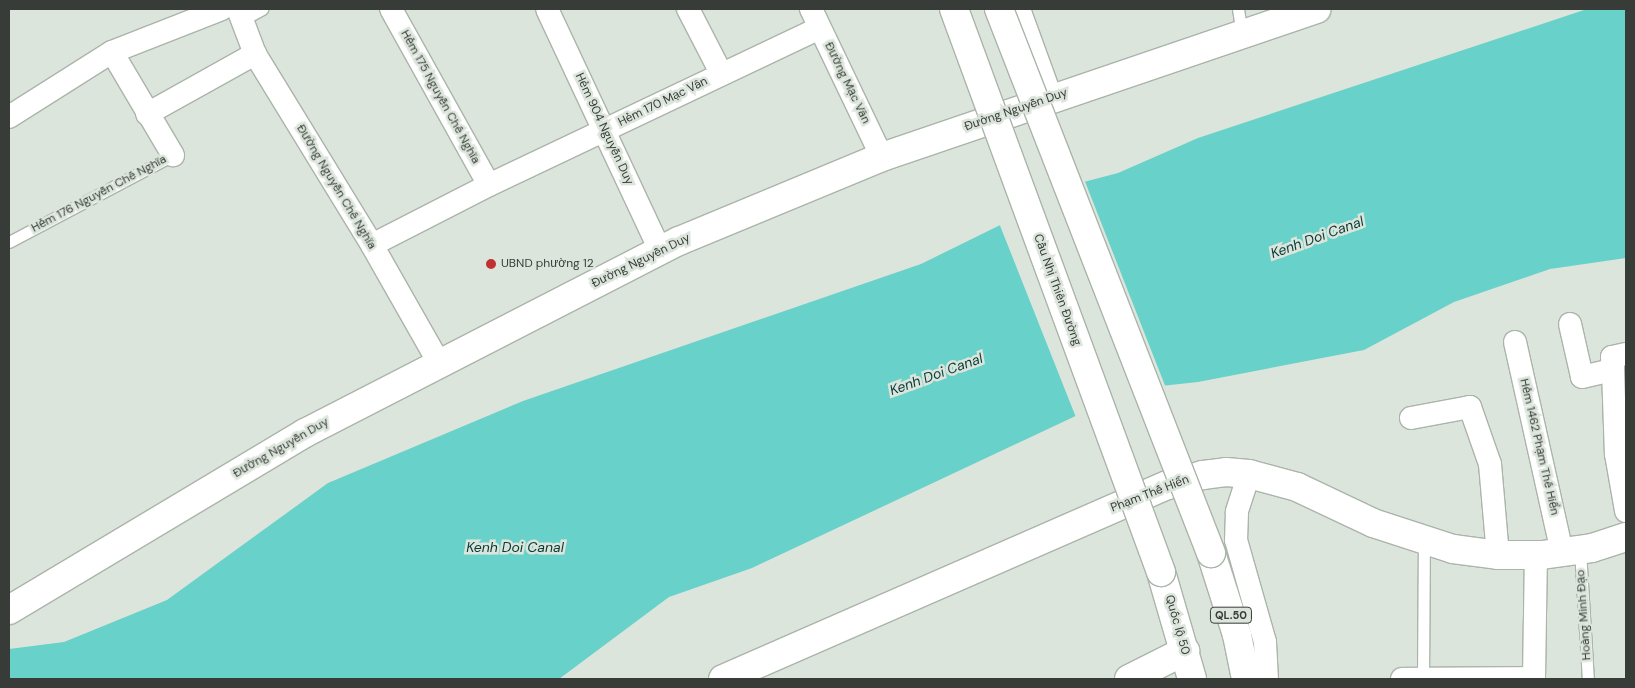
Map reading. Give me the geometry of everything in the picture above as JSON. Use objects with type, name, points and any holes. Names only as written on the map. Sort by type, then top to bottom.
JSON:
[{"type":"main road","name":"Cầu Nhị Thiên Đường","points":[[954,9],[1161,572]]},
{"type":"main road","name":"QL.50","points":[[999,9],[1211,553],[1237,635],[1246,679]]},
{"type":"main road","name":"Đường Nguyễn Duy","points":[[9,610],[305,433],[660,250],[882,157],[1051,97],[1240,21],[1317,9]]},
{"type":"main road","name":"Phạm Thế Hiển","points":[[723,679],[1168,484],[1218,473],[1249,474],[1296,487],[1373,523],[1453,549],[1498,555],[1559,553],[1626,537]]},
{"type":"main road","name":"Quốc lộ 50","points":[[1161,572],[1192,679]]},
{"type":"main road","points":[[1129,679],[1185,651]]},
{"type":"street","points":[[9,117],[112,52],[222,9]]},
{"type":"street","name":"Hẻm 175 Nguyễn Chế Nghĩa","points":[[391,9],[489,185]]},
{"type":"street","name":"Hẻm 904 Nguyễn Duy","points":[[547,9],[660,250]]},
{"type":"street","name":"Hẻm 170 Mạc Vân","points":[[688,9],[721,73]]},
{"type":"street","points":[[1019,9],[1051,97]]},
{"type":"street","name":"Đường Nguyễn Chế Nghĩa","points":[[248,12],[255,54],[372,245],[439,363]]},
{"type":"street","name":"Hẻm 170 Mạc Vân","points":[[604,131],[721,73],[815,18]]},
{"type":"street","name":"Đường Mạc Vân","points":[[815,18],[882,157]]},
{"type":"street","name":"Hẻm 176 Nguyễn Chế Nghĩa","points":[[112,52],[146,114],[172,156]]},
{"type":"street","points":[[146,114],[255,54]]},
{"type":"street","points":[[372,245],[489,185],[604,131]]},
{"type":"street","points":[[1570,324],[1582,377],[1620,362],[1616,454],[1626,511]]},
{"type":"street","name":"Hẻm 1462 Phạm Thế Hiển","points":[[1447,679],[1534,678],[1559,553],[1515,342]]},
{"type":"street","points":[[1411,418],[1470,407],[1490,464],[1498,555]]},
{"type":"street","points":[[1249,474],[1237,512],[1236,540],[1265,642],[1267,679]]},
{"type":"street","points":[[1412,679],[1447,679]]},
{"type":"lane","name":"Hẻm 176 Nguyễn Chế Nghĩa","points":[[9,242],[172,156]]},
{"type":"lane","points":[[1412,679],[1424,540]]},
{"type":"lane","name":"Hoàng Minh Đạo","points":[[1559,553],[1588,679]]},
{"type":"water","name":"Kenh Doi Canal","points":[[1587,9],[1626,9],[1626,258],[1550,269],[1454,302],[1364,350],[1198,382],[1133,389],[752,568],[669,597],[559,679],[9,679],[9,649],[64,642],[167,600],[328,483],[523,401],[921,264],[1049,201],[1080,183],[1118,173],[1198,138]]},
{"type":"pier","points":[[1084,179],[1166,388],[1134,391],[1077,420],[999,223]]},
{"type":"place","name":"UBND phường 12","points":[[491,264]]}]
